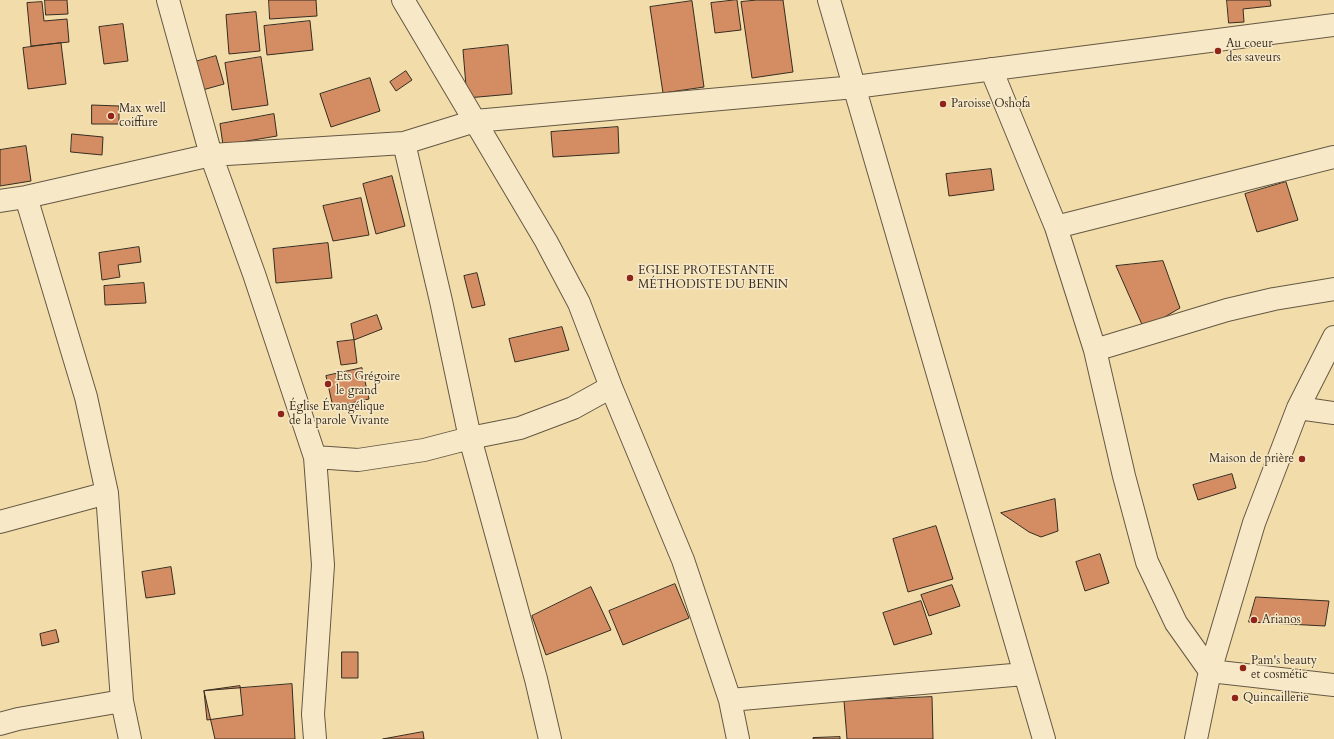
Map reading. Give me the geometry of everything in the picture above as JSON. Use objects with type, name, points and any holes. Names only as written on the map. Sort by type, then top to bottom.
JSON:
[{"type":"street","points":[[168,0],[211,155],[254,274],[315,456],[323,565],[313,714],[315,739]]},
{"type":"street","points":[[403,0],[546,240],[579,303],[611,387],[683,560],[730,700],[738,739]]},
{"type":"street","points":[[829,0],[1044,739]]},
{"type":"street","points":[[0,201],[26,197],[211,155],[404,143],[475,121],[855,87],[1334,25]]},
{"type":"street","points":[[991,69],[1056,227],[1095,350],[1124,476],[1148,562],[1176,623],[1210,671],[1334,685]]},
{"type":"street","points":[[404,143],[441,301],[470,438],[536,679],[550,739]]},
{"type":"street","points":[[1056,227],[1334,157]]},
{"type":"street","points":[[26,197],[86,397],[107,493],[122,700],[130,739]]},
{"type":"street","points":[[1095,350],[1227,310],[1274,299],[1334,289]]},
{"type":"street","points":[[1196,739],[1210,671],[1254,523],[1298,408],[1334,337]]},
{"type":"street","points":[[315,456],[358,460],[424,450],[470,438],[520,428],[573,408],[611,387]]},
{"type":"street","points":[[1298,408],[1334,413]]},
{"type":"street","points":[[0,522],[107,493]]},
{"type":"street","points":[[730,700],[1024,674]]},
{"type":"street","points":[[0,724],[122,700]]},
{"type":"building","points":[[45,0],[67,0],[68,14],[46,15]]},
{"type":"building","points":[[269,0],[316,0],[317,16],[270,19]]},
{"type":"building","points":[[737,0],[741,30],[715,33],[711,3]]},
{"type":"building","points":[[757,0],[783,0],[793,72],[752,78],[741,2]]},
{"type":"building","points":[[1227,0],[1270,0],[1271,6],[1243,9],[1244,22],[1229,23]]},
{"type":"building","points":[[692,1],[704,87],[663,93],[650,7]]},
{"type":"building","points":[[42,2],[44,21],[67,19],[69,42],[31,46],[27,3]]},
{"type":"building","points":[[256,12],[260,51],[229,54],[226,15]]},
{"type":"building","points":[[310,21],[313,50],[267,55],[264,26]]},
{"type":"building","points":[[123,24],[128,61],[104,64],[99,27]]},
{"type":"building","points":[[61,43],[66,84],[28,89],[23,48]]},
{"type":"building","points":[[508,45],[512,94],[467,98],[463,50]]},
{"type":"building","points":[[216,56],[224,84],[199,91],[191,63]]},
{"type":"building","points":[[261,57],[268,105],[232,110],[225,63]]},
{"type":"building","points":[[406,71],[412,80],[396,91],[390,82]]},
{"type":"building","points":[[370,78],[380,111],[331,127],[320,94]]},
{"type":"building","points":[[92,105],[119,106],[119,124],[92,124]]},
{"type":"building","points":[[274,114],[277,136],[223,145],[220,124]]},
{"type":"building","points":[[618,127],[619,153],[553,157],[551,132]]},
{"type":"building","points":[[72,134],[103,137],[102,155],[71,152]]},
{"type":"building","points":[[26,146],[31,181],[0,186],[0,150]]},
{"type":"building","points":[[991,169],[994,190],[949,196],[946,174]]},
{"type":"building","points":[[392,176],[405,226],[376,234],[363,184]]},
{"type":"building","points":[[1286,182],[1298,220],[1257,232],[1245,194]]},
{"type":"building","points":[[361,198],[369,235],[333,241],[323,206]]},
{"type":"building","points":[[328,243],[332,278],[276,283],[273,249]]},
{"type":"building","points":[[139,247],[141,262],[118,265],[120,277],[102,280],[99,253]]},
{"type":"building","points":[[1163,261],[1180,308],[1144,329],[1116,266]]},
{"type":"building","points":[[477,273],[485,305],[472,308],[464,276]]},
{"type":"building","points":[[144,283],[146,303],[105,305],[104,286]]},
{"type":"building","points":[[377,315],[382,329],[354,340],[351,324]]},
{"type":"building","points":[[562,327],[569,350],[515,362],[509,339]]},
{"type":"building","points":[[354,340],[357,363],[341,365],[337,342]]},
{"type":"building","points":[[362,368],[369,399],[333,407],[326,376]]},
{"type":"building","points":[[1232,474],[1236,488],[1198,500],[1193,485]]},
{"type":"building","points":[[1055,499],[1058,531],[1041,537],[1029,532],[1001,513]]},
{"type":"building","points":[[936,526],[953,579],[908,592],[893,539]]},
{"type":"building","points":[[1100,554],[1109,583],[1085,591],[1076,562]]},
{"type":"building","points":[[171,567],[175,594],[146,598],[142,572]]},
{"type":"building","points":[[675,584],[689,618],[623,645],[609,611]]},
{"type":"building","points":[[952,585],[960,606],[929,616],[921,595]]},
{"type":"building","points":[[591,587],[611,630],[546,655],[532,616]]},
{"type":"building","points":[[1256,597],[1329,601],[1325,626],[1249,622]]},
{"type":"building","points":[[921,601],[932,634],[894,645],[883,613]]},
{"type":"building","points":[[56,630],[59,642],[42,646],[40,634]]},
{"type":"building","points":[[342,652],[358,652],[358,678],[342,678]]},
{"type":"building","points":[[292,684],[295,739],[215,739],[204,691]]},
{"type":"building","points":[[240,686],[243,715],[207,720],[204,691]]},
{"type":"building","points":[[932,697],[933,739],[847,739],[844,701]]},
{"type":"building","points":[[423,732],[424,739],[383,739]]},
{"type":"building","points":[[840,737],[840,739],[813,739],[813,738]]},
{"type":"place","name":"Au coeur des saveurs","points":[[1218,51]]},
{"type":"place","name":"Paroisse Oshofa","points":[[943,104]]},
{"type":"place","name":"Max well coiffure","points":[[111,116]]},
{"type":"place","name":"EGLISE PROTESTANTE MÉTHODISTE DU BENIN","points":[[630,278]]},
{"type":"place","name":"Ets Grégoire le grand","points":[[328,384]]},
{"type":"place","name":"Église Évangélique de la parole Vivante","points":[[281,414]]},
{"type":"place","name":"Maison de prière","points":[[1302,459]]},
{"type":"place","name":"Arianos","points":[[1254,620]]},
{"type":"place","name":"Pam's beauty et cosmétic","points":[[1243,668]]},
{"type":"place","name":"Quincaillerie","points":[[1235,698]]}]
